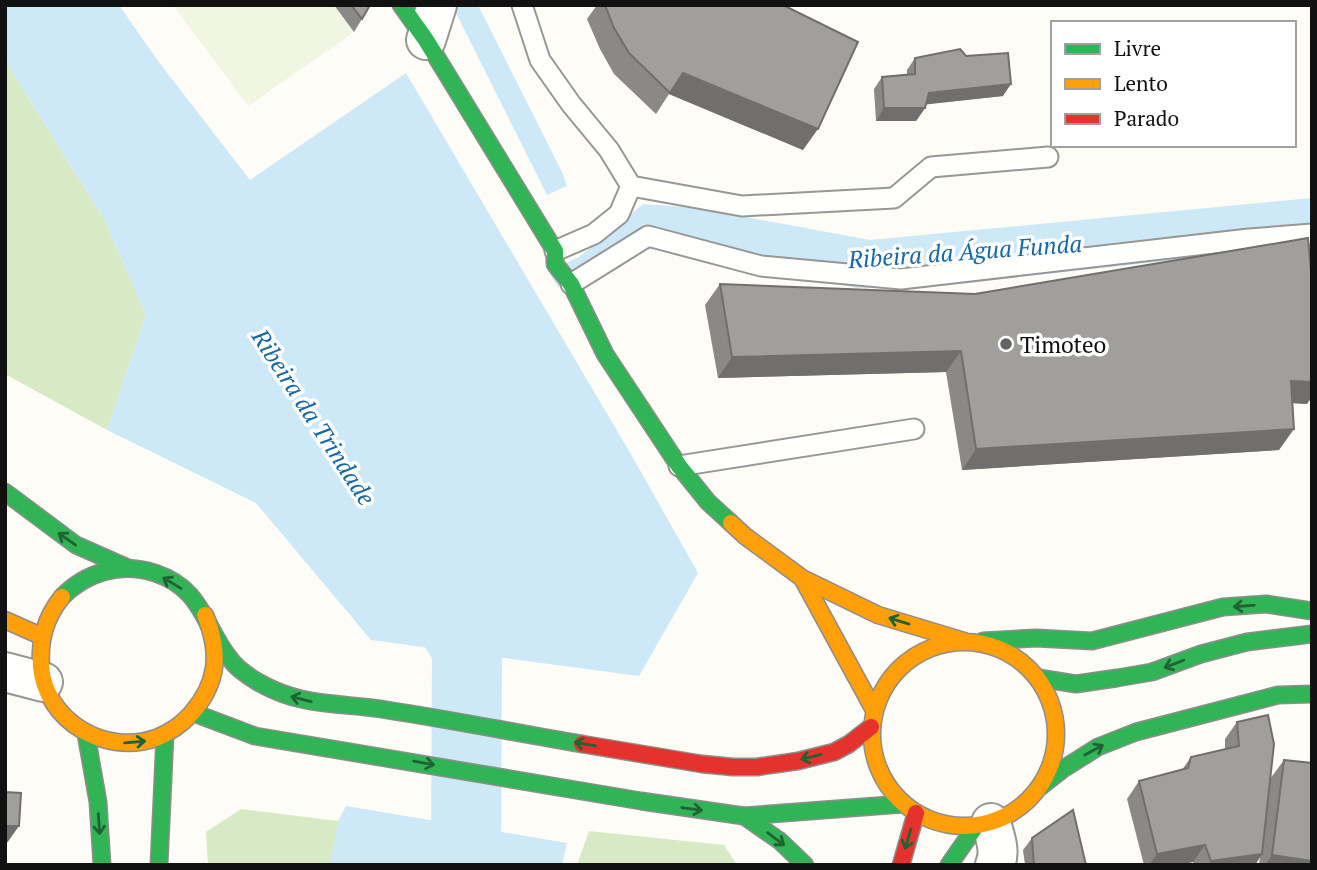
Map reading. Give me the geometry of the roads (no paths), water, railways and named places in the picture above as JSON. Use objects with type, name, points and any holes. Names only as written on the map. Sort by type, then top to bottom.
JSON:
[{"type":"main road","points":[[401,5],[432,23],[605,354],[679,466],[708,502],[745,536],[802,578],[878,615],[1011,654],[1039,678],[1050,699],[1056,722],[1056,745],[1050,769],[1039,789]]},
{"type":"main road","points":[[5,492],[76,545],[128,568],[152,572],[173,582],[191,596],[205,615],[229,659],[246,674],[272,689],[303,701],[369,707],[653,756],[733,767],[797,761],[834,752],[847,746],[871,727]]},
{"type":"main road","points":[[128,568],[105,571],[83,580],[64,595],[50,614],[41,636],[39,659],[43,682],[53,704],[67,721],[86,734],[112,743],[139,743],[165,735],[181,726],[194,713],[208,691],[215,665],[214,639],[205,615]]},
{"type":"main road","points":[[802,578],[874,709]]},
{"type":"main road","points":[[1312,611],[1266,604],[1223,607],[1092,641],[1036,638],[934,646],[907,660],[887,682],[874,709],[871,727],[873,756],[885,782],[909,808],[934,822],[955,826],[983,824],[1009,815],[1063,769],[1098,747],[1136,732],[1278,695],[1312,694]]},
{"type":"main road","points":[[5,619],[41,636]]},
{"type":"main road","points":[[1039,678],[1076,684],[1152,673],[1201,654],[1247,642],[1312,634]]},
{"type":"main road","points":[[194,713],[254,736],[744,816],[909,808]]},
{"type":"main road","points":[[86,734],[98,803],[102,865]]},
{"type":"main road","points":[[159,865],[165,735]]},
{"type":"main road","points":[[901,865],[909,808]]},
{"type":"main road","points":[[744,816],[780,841],[806,865]]},
{"type":"main road","points":[[949,865],[983,824]]},
{"type":"street","points":[[5,619],[64,595]]},
{"type":"street","points":[[5,672],[43,682]]},
{"type":"street","points":[[983,824],[998,850],[995,865]]},
{"type":"lane","points":[[523,5],[540,60],[570,104],[609,150],[631,186],[742,206],[894,198],[931,167],[1048,157]]},
{"type":"lane","points":[[561,267],[594,234],[619,214],[631,186]]},
{"type":"lane","points":[[561,267],[648,236],[761,266],[901,279],[1312,234]]},
{"type":"lane","points":[[679,466],[914,429]]},
{"type":"water","points":[[5,5],[119,5],[158,61],[250,180],[406,73],[698,573],[639,676],[371,640],[256,503],[107,430],[146,315],[105,221],[5,60]]},
{"type":"water","points":[[452,5],[478,5],[567,186],[547,195]]},
{"type":"water","name":"Ribeira da Água Funda","points":[[1312,198],[1312,245],[927,287],[857,288],[656,249],[629,251],[558,287],[548,271],[579,257],[643,204],[697,208],[870,240]]},
{"type":"water","points":[[346,806],[567,843],[562,865],[330,865],[338,821]]},
{"type":"waterway","name":"Ribeira da Trindade","points":[[418,571],[467,648],[466,865]]},
{"type":"place","name":"Timoteo","points":[[1006,344]]}]
